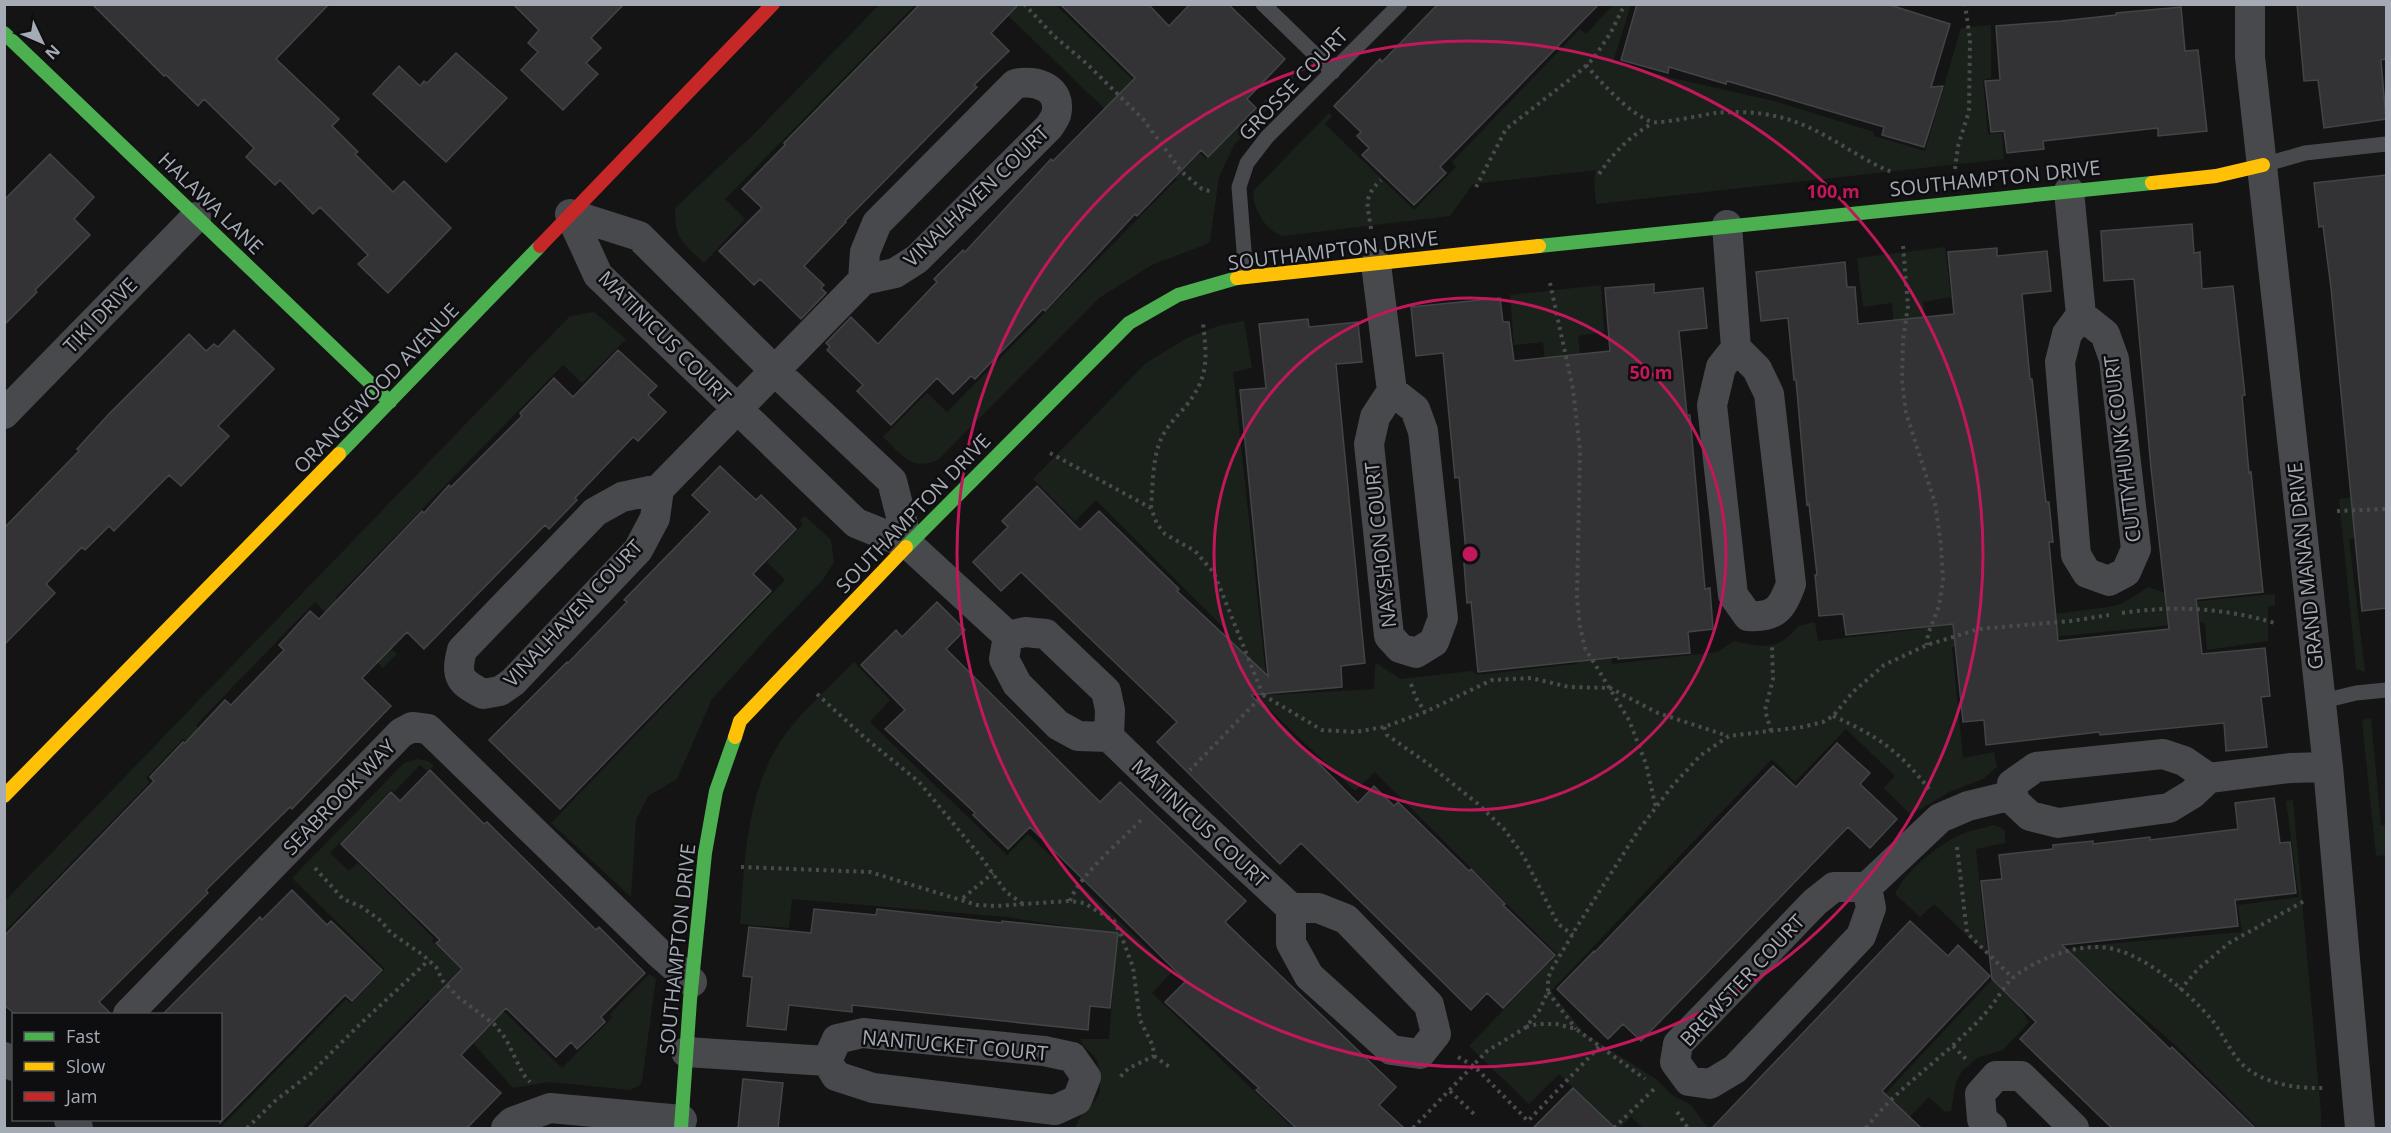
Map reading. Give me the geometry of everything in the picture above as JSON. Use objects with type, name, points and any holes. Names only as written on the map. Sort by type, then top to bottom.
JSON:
[{"type":"street","name":"ORANGEWOOD AVENUE","points":[[4,796],[390,402],[773,4]]},
{"type":"street","name":"GRAND MANAN DRIVE","points":[[2250,4],[2250,57],[2264,165],[2319,702],[2328,767],[2360,1128]]},
{"type":"street","name":"HALAWA LANE","points":[[4,33],[390,402]]},
{"type":"street","name":"VINALHAVEN COURT","points":[[1036,82],[1048,89],[1056,100],[1056,114],[1049,127],[917,259],[895,273],[863,280],[865,252],[877,223],[1015,84],[1036,82]]},
{"type":"street","name":"SOUTHAMPTON DRIVE","points":[[681,1124],[705,853],[716,791],[740,721],[908,544],[1129,323],[1178,295],[1246,276],[2216,176],[2264,165]]},
{"type":"street","points":[[2069,191],[2081,315]]},
{"type":"street","points":[[570,214],[639,236],[775,371],[892,482],[908,544]]},
{"type":"street","name":"MATINICUS COURT","points":[[570,214],[598,275],[856,523],[908,544],[1008,636]]},
{"type":"street","name":"TIKI DRIVE","points":[[4,414],[196,217]]},
{"type":"street","points":[[1727,225],[1736,348],[1757,369],[1770,394],[1791,584],[1782,606],[1763,617],[1748,616],[1733,595],[1712,405],[1721,367],[1736,348]]},
{"type":"street","points":[[1376,264],[1392,391]]},
{"type":"street","points":[[659,489],[863,280]]},
{"type":"street","name":"CUTTYHUNK COURT","points":[[2081,315],[2105,334],[2114,359],[2136,549],[2126,572],[2109,581],[2087,573],[2076,555],[2060,362],[2067,334],[2081,315]]},
{"type":"street","name":"NAYSHON COURT","points":[[1392,391],[1415,409],[1423,432],[1443,618],[1434,642],[1416,653],[1400,648],[1389,636],[1371,456],[1370,444],[1375,417],[1392,391]]},
{"type":"street","name":"VINALHAVEN COURT","points":[[659,489],[655,518],[638,550],[513,682],[500,691],[483,694],[464,684],[457,668],[462,650],[595,512],[622,497],[659,489]]},
{"type":"street","points":[[1024,632],[1046,634],[1106,691],[1110,710],[1109,736],[1078,736],[1058,725],[1017,684],[1004,659],[1008,636],[1024,632]]},
{"type":"street","name":"SEABROOK WAY","points":[[129,1013],[401,733],[412,727],[428,729],[692,982]]},
{"type":"street","name":"MATINICUS COURT","points":[[1109,736],[1291,908]]},
{"type":"street","points":[[2208,778],[2184,761],[2163,754],[2036,767],[2012,784],[2014,801],[2030,816],[2058,823],[2169,808],[2192,795],[2208,778],[2290,768],[2328,767]]},
{"type":"street","points":[[1867,887],[1940,818],[1968,806],[2013,795]]},
{"type":"street","name":"BREWSTER COURT","points":[[1834,887],[1867,887],[1871,908],[1861,936],[1735,1069],[1710,1084],[1689,1081],[1674,1062],[1678,1044],[1815,902],[1834,887]]},
{"type":"street","points":[[1291,908],[1318,908],[1346,919],[1430,1005],[1436,1034],[1420,1054],[1391,1050],[1309,976],[1291,943],[1291,908]]},
{"type":"street","name":"NANTUCKET COURT","points":[[863,1033],[1044,1051],[1072,1057],[1086,1077],[1077,1100],[1055,1110],[873,1088],[836,1076],[827,1061],[837,1040],[863,1033]]},
{"type":"street","points":[[686,1052],[827,1061]]},
{"type":"street","points":[[1992,1128],[1982,1119],[1980,1094],[1996,1076],[2021,1076],[2074,1128]]},
{"type":"street","points":[[506,1128],[512,1122],[550,1108],[681,1124]]},
{"type":"lane","points":[[1263,4],[1334,72]]},
{"type":"lane","name":"GROSSE COURT","points":[[1246,276],[1239,187],[1247,163],[1268,137],[1400,4]]},
{"type":"lane","points":[[2264,165],[2306,153],[2386,144]]},
{"type":"lane","points":[[2319,702],[2355,693],[2386,690]]},
{"type":"path","points":[[1024,4],[1054,36],[1086,63],[1143,119],[1182,172],[1202,189],[1213,192]]},
{"type":"path","points":[[1476,187],[1506,129],[1586,65],[1610,34],[1625,4]]},
{"type":"path","points":[[1955,169],[1958,146],[1969,111],[1970,40],[1965,4]]},
{"type":"path","points":[[1586,65],[1613,94],[1653,123]]},
{"type":"path","points":[[1599,174],[1623,143],[1653,123],[1718,113],[1780,117],[1830,137],[1881,168],[1898,175]]},
{"type":"path","points":[[1371,229],[1367,196],[1381,180]]},
{"type":"path","points":[[1903,246],[1908,306],[1903,340],[1902,380],[1906,413],[1935,502],[1941,545],[1943,580],[1939,606],[1928,634],[1927,645]]},
{"type":"path","points":[[1550,283],[1573,389],[1580,450],[1577,598],[1580,627],[1585,648],[1629,720],[1646,764],[1655,804],[1658,807]]},
{"type":"path","points":[[1203,323],[1207,361],[1203,379],[1192,398],[1162,437],[1153,480],[1151,508],[1157,524],[1165,534],[1195,551],[1214,573],[1263,695],[1322,730],[1355,732],[1384,727],[1425,712],[1492,680],[1531,678],[1569,687],[1610,688],[1658,713],[1729,736],[1802,727],[1833,716],[1853,692],[1884,665],[1927,645],[1979,628],[2071,621],[2156,608],[2190,607],[2253,616],[2275,623]]},
{"type":"path","points":[[1050,453],[1151,508]]},
{"type":"path","points":[[2337,511],[2386,509]]},
{"type":"path","points":[[1763,617],[1772,641],[1773,679],[1765,710],[1771,731]]},
{"type":"path","points":[[817,694],[864,737],[919,782],[1006,892],[1024,904]]},
{"type":"path","points":[[1185,775],[1263,695]]},
{"type":"path","points":[[1833,716],[1870,732],[1884,742],[1899,755],[1930,791]]},
{"type":"path","points":[[1384,727],[1387,735],[1469,797],[1504,829],[1523,855],[1558,924],[1572,935]]},
{"type":"path","points":[[1525,1028],[1539,1011],[1548,992],[1548,978],[1572,935],[1638,831],[1673,785],[1701,755],[1729,736]]},
{"type":"path","points":[[1070,901],[1073,891],[1146,815]]},
{"type":"path","points":[[1957,843],[1967,933],[2013,978]]},
{"type":"path","points":[[293,844],[343,899],[362,907],[381,921],[390,933],[429,960],[436,967],[442,981],[458,997],[494,1024],[506,1039],[523,1074],[533,1085]]},
{"type":"path","points":[[741,867],[870,872],[976,904],[1070,901],[1084,903],[1113,921],[1121,935],[1133,967],[1140,1020],[1153,1046],[1154,1056],[1171,1068]]},
{"type":"path","points":[[962,898],[993,873]]},
{"type":"path","points":[[2180,990],[2198,969],[2229,943],[2306,900]]},
{"type":"path","points":[[1866,1128],[1887,1104],[1983,1017],[2013,978],[2038,961],[2075,950],[2100,947],[2139,959],[2180,990],[2214,1023],[2227,1046],[2244,1066],[2281,1084],[2307,1089],[2325,1088]]},
{"type":"path","points":[[246,1128],[275,1101],[310,1074],[429,960]]},
{"type":"path","points":[[1548,992],[1576,1029],[1646,1079],[1661,1094]]},
{"type":"path","points":[[1413,1128],[1487,1051],[1525,1028],[1538,1024],[1557,1024],[1576,1029]]},
{"type":"path","points":[[1474,1067],[1528,1120],[1599,1047]]},
{"type":"path","points":[[1114,1083],[1129,1068],[1154,1056]]},
{"type":"path","points":[[1614,1128],[1655,1088]]},
{"type":"path","points":[[1450,1091],[1476,1116]]},
{"type":"path","points":[[1673,1106],[1688,1128]]},
{"type":"shaded area","points":[[879,5],[915,5],[725,199],[745,219],[704,263],[681,239],[676,227],[675,208],[754,134]]},
{"type":"shaded area","points":[[997,5],[1056,5],[1177,123],[1174,127],[1206,159],[1294,71],[1293,82],[1234,145],[1219,177],[1210,241],[1152,265],[1099,298],[939,459],[930,463],[915,463],[908,460],[883,437],[927,393],[947,412],[1177,179]]},
{"type":"shaded area","points":[[1613,5],[1631,5],[1613,62],[1774,101],[1874,132],[1874,136],[1925,151],[1961,28],[1991,25],[1991,78],[1983,80],[1988,134],[2002,133],[2004,159],[1596,204],[1594,181],[1596,170],[1473,184],[1450,216],[1283,236],[1271,230],[1261,218],[1253,196],[1254,190],[1329,113],[1332,116],[1325,124],[1414,210],[1456,167],[1452,162],[1580,29],[1586,34]]},
{"type":"shaded area","points":[[1945,247],[1951,297],[1923,302],[1955,627],[2108,607],[2121,604],[2149,587],[2189,602],[2275,594],[2275,605],[2268,607],[2268,641],[2207,650],[2205,624],[2202,622],[1952,647],[1963,758],[1994,752],[1997,767],[1983,779],[1949,792],[1911,815],[1884,788],[1895,776],[1846,729],[1795,782],[1772,759],[1551,991],[1584,1033],[1656,1079],[1672,1095],[1691,1105],[1708,1128],[1643,1128],[1631,1117],[1620,1128],[1612,1128],[1559,1074],[1529,1104],[1469,1046],[1557,954],[1375,772],[1355,791],[1208,651],[1226,630],[1096,500],[1075,521],[1033,479],[1146,363],[1187,338],[1218,326],[1244,321],[1252,368],[1233,372],[1268,695],[1374,689],[1375,665],[1378,664],[1400,679],[1472,671],[1477,675],[1577,664],[1543,342],[1514,345],[1510,295],[1601,285],[1604,332],[1578,336],[1612,664],[1717,652],[1734,641],[1769,646],[1784,640],[1798,626],[1815,622],[1818,641],[1920,629],[1892,303],[1863,307],[1857,258]]},
{"type":"shaded area","points":[[594,312],[626,339],[582,383],[563,365],[335,598],[397,654],[383,668],[315,602],[196,725],[209,739],[196,751],[183,739],[146,778],[150,782],[5,931],[5,901],[570,316]]},
{"type":"shaded area","points":[[2386,493],[2386,535],[2349,539],[2365,672],[2356,669],[2339,499]]},
{"type":"shaded area","points":[[805,516],[831,540],[834,562],[822,581],[712,699],[677,779],[648,796],[636,820],[631,897],[551,823],[785,580],[767,562],[803,524],[800,520]]},
{"type":"shaded area","points":[[854,662],[890,700],[870,722],[1007,855],[1028,834],[1172,972],[1152,993],[1293,1128],[1076,1128],[1080,1118],[1096,1100],[1100,1089],[1097,1061],[1081,1039],[1109,1039],[1117,934],[1007,917],[792,899],[789,928],[740,924],[750,824],[755,800],[773,753],[794,723]]},
{"type":"shaded area","points":[[2371,718],[2381,826],[2386,825],[2386,855],[2376,856],[2362,720]]},
{"type":"shaded area","points":[[417,759],[428,761],[434,766],[427,771],[420,765],[394,792],[391,790],[330,853],[349,871],[358,863],[434,939],[432,941],[562,1068],[612,1018],[610,1014],[649,974],[656,979],[642,1081],[639,1086],[630,1090],[550,1082],[513,1088],[473,1043],[428,1000],[302,1128],[220,1128],[346,999],[351,1004],[385,969],[292,878],[404,763]]},
{"type":"shaded area","points":[[2293,800],[2321,1128],[2258,1128],[2175,1045],[2073,956],[2021,1007],[2029,1022],[2003,1050],[1977,1058],[1962,1071],[1956,1082],[1951,1111],[1945,1112],[1929,1097],[1899,1128],[1853,1128],[2002,969],[1934,904],[1920,917],[1895,894],[1906,876],[1933,851],[1970,831],[1994,825],[2005,830],[2005,843],[1976,849],[1987,952],[2013,972],[2060,950],[2242,932],[2238,905],[2299,897],[2286,801]]},
{"type":"building","points":[[92,4],[329,4],[276,59],[339,119],[332,126],[358,152],[355,154],[393,192],[404,181],[451,228],[388,293],[358,264],[368,255],[320,207],[313,214],[280,180],[275,185],[246,157],[254,148],[204,99],[198,106],[166,75],[164,76]]},
{"type":"building","points":[[513,4],[624,4],[591,38],[601,48],[586,63],[598,74],[563,110],[521,70],[538,52],[528,43],[539,30]]},
{"type":"building","points":[[920,4],[1019,4],[991,33],[1009,51],[974,85],[977,87],[804,266],[824,285],[821,288],[826,293],[801,319],[760,279],[754,285],[719,251],[762,208],[742,189]]},
{"type":"building","points":[[1060,4],[1148,4],[1169,26],[1190,4],[1228,4],[1285,59],[1247,99],[1256,108],[1208,157],[1201,150],[1137,216],[1135,214],[1045,311],[1043,309],[975,379],[971,376],[953,394],[937,378],[891,425],[857,391],[863,385],[827,350],[830,347],[826,343],[851,317],[878,344],[937,282],[934,279],[963,250],[965,252],[1051,159],[1053,161],[1135,78]]},
{"type":"building","points":[[1438,4],[1599,4],[1440,167],[1446,173],[1414,205],[1362,155],[1369,148],[1357,136],[1361,132],[1334,106],[1380,59],[1382,62]]},
{"type":"building","points":[[1637,4],[1887,4],[1950,24],[1931,87],[1943,86],[1924,147],[1882,135],[1884,127],[1727,81],[1726,84],[1669,67],[1668,73],[1621,60]]},
{"type":"building","points":[[2297,4],[2386,4],[2386,59],[2381,60],[2386,119],[2324,128],[2318,80],[2304,81]]},
{"type":"building","points":[[2181,7],[2185,51],[2198,50],[2207,131],[2158,136],[2158,128],[2043,141],[2044,149],[2007,153],[2004,131],[1991,132],[1985,81],[2000,80],[1996,26]]},
{"type":"building","points":[[456,53],[507,98],[446,162],[373,94],[399,66],[420,86],[424,81],[427,83]]},
{"type":"building","points":[[50,154],[94,197],[74,219],[90,235],[4,325],[4,200]]},
{"type":"building","points":[[2386,175],[2386,608],[2362,611],[2331,288],[2323,226],[2319,227],[2314,183]]},
{"type":"building","points":[[2192,224],[2194,253],[2200,252],[2202,289],[2233,286],[2245,395],[2242,396],[2249,473],[2251,472],[2263,592],[2196,599],[2202,654],[2265,648],[2270,696],[2261,697],[2267,747],[2226,751],[2224,723],[2100,735],[2099,732],[1986,745],[1984,720],[1963,722],[1953,624],[1846,635],[1843,614],[1819,616],[1815,575],[1817,575],[1809,504],[1807,505],[1788,318],[1761,321],[1756,272],[1845,262],[1847,287],[1855,287],[1858,324],[1954,314],[1948,252],[1997,248],[1997,256],[2047,251],[2051,291],[2022,294],[2030,379],[2032,379],[2046,502],[2049,502],[2053,542],[2049,542],[2058,641],[2169,629],[2151,468],[2134,279],[2104,281],[2101,231]]},
{"type":"building","points":[[1654,284],[1654,293],[1703,288],[1707,328],[1679,331],[1687,415],[1690,415],[1705,589],[1710,588],[1713,629],[1688,632],[1690,653],[1618,659],[1618,657],[1478,672],[1471,602],[1467,603],[1464,563],[1467,563],[1459,477],[1455,478],[1443,353],[1416,356],[1411,307],[1500,298],[1503,322],[1509,322],[1514,361],[1610,351],[1605,288]]},
{"type":"building","points":[[1308,319],[1309,327],[1358,322],[1362,362],[1336,364],[1365,663],[1341,666],[1342,687],[1251,695],[1358,803],[1374,786],[1394,806],[1398,802],[1469,871],[1471,869],[1505,904],[1503,905],[1555,955],[1503,1008],[1487,993],[1471,1010],[1301,843],[1280,864],[1157,742],[1177,722],[1021,572],[1001,591],[973,562],[1008,527],[1002,521],[1037,486],[1080,530],[1099,511],[1179,589],[1177,591],[1268,676],[1240,390],[1266,388],[1259,324]]},
{"type":"building","points":[[234,330],[274,369],[218,426],[229,436],[181,486],[169,475],[114,531],[109,526],[85,550],[82,547],[46,584],[55,593],[4,645],[4,528],[79,451],[77,449],[108,415],[189,334],[206,351],[214,344],[218,347]]},
{"type":"building","points":[[618,350],[657,386],[648,395],[666,412],[638,441],[633,437],[549,529],[545,525],[424,649],[407,632],[362,678],[391,706],[292,809],[290,807],[206,890],[208,893],[99,1002],[110,1013],[14,1013],[4,1005],[4,936],[154,781],[150,777],[225,700],[231,705],[284,650],[279,645],[310,611],[319,619],[422,511],[424,513],[449,485],[451,487],[522,416],[520,413],[554,378],[573,397]]},
{"type":"building","points":[[720,466],[756,500],[761,495],[796,529],[753,574],[771,591],[560,809],[489,740],[568,663],[627,602],[624,600],[710,512],[692,495]]},
{"type":"building","points":[[937,602],[965,630],[946,649],[1100,802],[1120,782],[1246,901],[1225,922],[1396,1087],[1379,1105],[1404,1128],[1296,1128],[1256,1090],[1259,1088],[1165,1002],[1186,981],[1030,827],[1008,849],[973,815],[975,813],[885,729],[905,710],[861,665],[896,630],[902,637]]},
{"type":"building","points":[[1837,743],[1870,773],[1860,784],[1897,819],[1870,848],[1848,827],[1641,1041],[1623,1024],[1608,1039],[1557,989],[1773,766],[1796,787]]},
{"type":"building","points":[[430,770],[484,824],[487,822],[596,930],[599,927],[645,973],[601,1017],[605,1022],[577,1049],[571,1042],[556,1057],[506,1008],[461,1055],[501,1093],[467,1128],[308,1128],[462,969],[436,943],[440,940],[341,844],[391,792],[400,801]]},
{"type":"building","points":[[2274,798],[2280,843],[2290,842],[2296,893],[2235,900],[2238,926],[2062,945],[2255,1128],[2112,1128],[2020,1039],[2036,1022],[1992,979],[1981,881],[2002,879],[1999,855],[2053,849],[2053,845],[2093,841],[2093,844],[2150,837],[2150,840],[2238,829],[2235,803]]},
{"type":"building","points":[[292,890],[327,925],[331,921],[382,970],[352,1001],[345,995],[222,1121],[222,1013],[164,1013],[260,917],[262,920]]},
{"type":"building","points":[[814,909],[876,915],[877,909],[1118,933],[1110,1008],[1090,1006],[1088,1030],[852,1005],[852,1012],[789,1005],[786,1030],[747,1026],[752,977],[743,976],[749,927],[811,933]]},
{"type":"building","points":[[1910,921],[1948,956],[1958,945],[1990,976],[1882,1091],[1921,1128],[1712,1128]]},
{"type":"building","points":[[743,1079],[783,1083],[778,1128],[738,1128]]},
{"type":"building","points":[[1573,1088],[1615,1128],[1533,1128]]},
{"type":"traffic: fast","points":[[4,33],[390,402]]},
{"type":"traffic: fast","points":[[1539,246],[2152,183]]},
{"type":"traffic: fast","points":[[339,454],[540,246]]},
{"type":"traffic: fast","points":[[906,547],[1129,323],[1178,295],[1237,278]]},
{"type":"traffic: fast","points":[[681,1128],[690,1000],[705,853],[716,791],[735,737]]},
{"type":"traffic: slow","points":[[2152,183],[2216,176],[2263,165]]},
{"type":"traffic: slow","points":[[1237,278],[1539,246]]},
{"type":"traffic: slow","points":[[4,796],[339,454]]},
{"type":"traffic: slow","points":[[735,737],[740,721],[906,547]]},
{"type":"traffic: jam","points":[[540,246],[773,4]]}]
